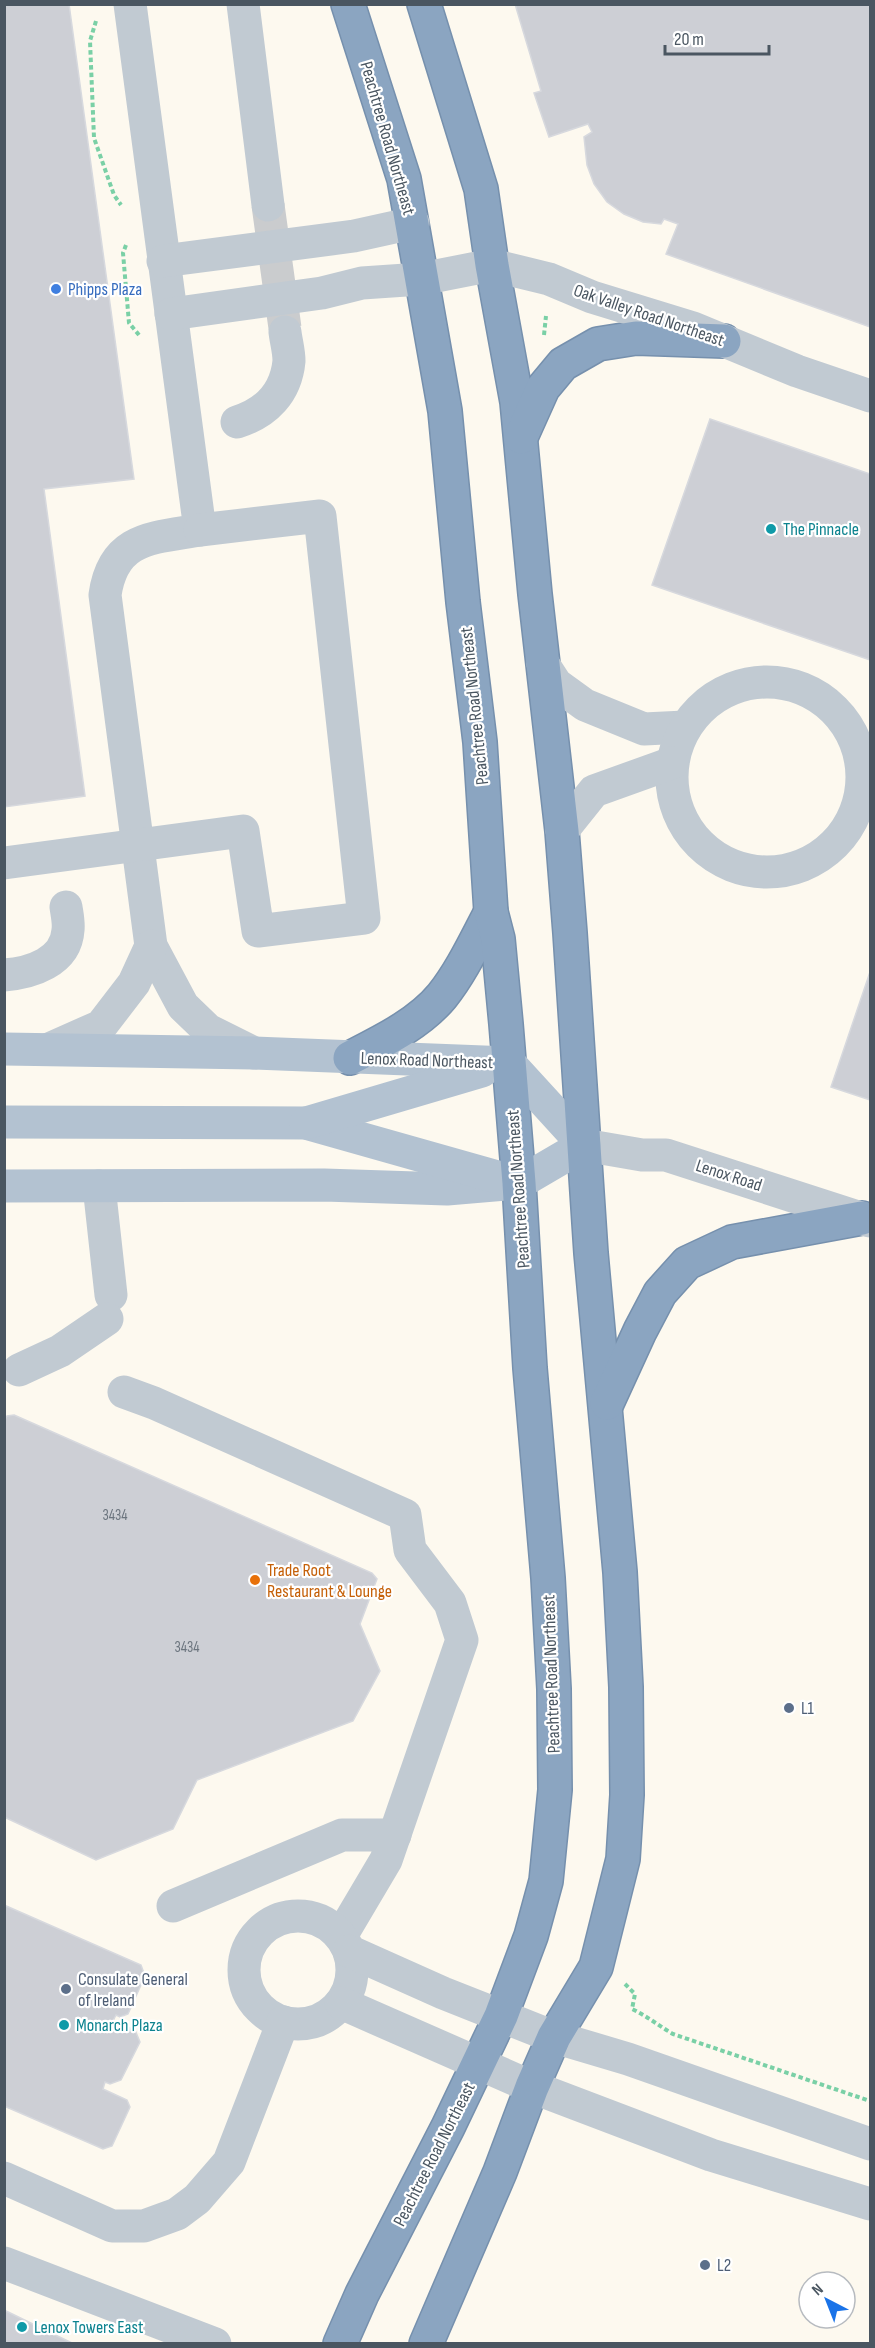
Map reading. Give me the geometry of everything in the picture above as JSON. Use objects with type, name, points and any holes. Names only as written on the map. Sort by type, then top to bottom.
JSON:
[{"type":"highway","name":"Peachtree Road Northeast","points":[[340,2343],[362,2294],[480,2063],[501,2016],[531,1936],[546,1881],[555,1790],[554,1689],[548,1578],[530,1368],[519,1183],[498,939],[491,912],[480,742],[463,602],[445,411],[404,179],[348,4]]},
{"type":"highway","points":[[424,4],[481,189],[492,265],[507,338],[520,437],[562,831],[584,1144],[619,1555],[626,1687],[627,1795],[623,1859],[596,1967],[554,2037],[532,2086],[500,2172],[426,2343]]},
{"type":"highway","points":[[520,437],[543,388],[564,364],[598,344],[636,338],[724,341]]},
{"type":"highway","points":[[350,1058],[388,1039],[441,997],[462,965],[491,912]]},
{"type":"highway","points":[[605,1407],[660,1293],[687,1263],[732,1242],[866,1220]]},
{"type":"main road","name":"Lenox Road Northeast","points":[[4,1049],[254,1053],[509,1062],[584,1144]]},
{"type":"main road","points":[[306,1123],[509,1062]]},
{"type":"main road","points":[[4,1122],[306,1123],[519,1183]]},
{"type":"main road","points":[[4,1186],[324,1185],[447,1189],[519,1183],[584,1144]]},
{"type":"street","points":[[130,4],[200,530]]},
{"type":"street","points":[[243,4],[268,205]]},
{"type":"street","points":[[163,261],[354,236],[413,223]]},
{"type":"street","name":"Oak Valley Road Northeast","points":[[171,314],[322,293],[362,284],[421,279],[492,265],[549,279],[592,297],[693,328],[797,371],[870,396]]},
{"type":"street","points":[[237,423],[265,410],[284,381],[289,360],[285,332]]},
{"type":"street","points":[[4,863],[139,844],[243,831],[258,931],[364,918],[320,516],[161,536],[131,546],[118,559],[108,576],[105,595],[139,844],[151,946],[183,1006],[208,1030],[254,1053]]},
{"type":"street","points":[[543,664],[556,684],[585,705],[644,729],[685,727]]},
{"type":"street","points":[[756,682],[784,683],[811,692],[861,729],[862,785],[856,812],[842,835],[822,854],[794,868],[762,872],[752,870],[731,865],[704,848],[684,824],[673,794],[672,763],[677,744],[685,727],[704,705],[728,690],[756,682]]},
{"type":"street","points":[[562,831],[594,791],[672,763]]},
{"type":"street","points":[[4,975],[30,971],[45,965],[56,956],[65,943],[69,930],[66,907]]},
{"type":"street","points":[[49,1049],[101,1026],[134,984],[151,946]]},
{"type":"street","name":"Lenox Road","points":[[584,1144],[642,1155],[666,1155],[866,1220]]},
{"type":"street","points":[[19,1370],[60,1351],[109,1307],[99,1186]]},
{"type":"street","points":[[124,1392],[154,1403],[405,1515],[410,1550],[450,1603],[462,1640],[386,1860],[345,1944],[353,1968],[351,1985],[341,2003],[332,2013],[317,2021],[300,2024],[283,2022],[268,2015],[256,2003],[247,1988],[244,1972],[246,1955],[254,1940],[265,1927],[280,1919],[297,1916],[314,1918],[329,1925],[345,1944],[390,1971],[554,2037],[628,2059],[870,2144]]},
{"type":"street","points":[[173,1906],[342,1835],[395,1834]]},
{"type":"street","points":[[341,2003],[532,2086],[711,2155],[870,2204]]},
{"type":"street","points":[[4,2178],[112,2226],[144,2226],[177,2214],[197,2199],[229,2162],[283,2022]]},
{"type":"street","points":[[4,2263],[214,2343]]},
{"type":"path","points":[[98,13],[90,41],[94,138],[114,195],[128,214]]},
{"type":"path","points":[[544,336],[546,310]]},
{"type":"path","points":[[623,1981],[635,1994],[632,2009],[673,2034],[870,2101]]},
{"type":"shaded area","points":[[5,5],[870,5],[870,2343],[5,2344]]},
{"type":"building","name":"Phipps Plaza","points":[[4,4],[69,4],[134,479],[44,489],[85,796],[4,807]]},
{"type":"building","points":[[515,4],[870,4],[870,327],[666,254],[678,224],[664,219],[661,224],[643,222],[624,214],[607,202],[594,184],[587,165],[584,137],[592,132],[588,124],[549,137],[534,93],[541,91]]},
{"type":"building","name":"The Pinnacle","points":[[710,419],[870,474],[870,660],[652,585]]},
{"type":"building","points":[[870,972],[870,1100],[831,1087]]},
{"type":"building","points":[[14,1415],[372,1573],[377,1579],[360,1624],[380,1671],[353,1721],[197,1780],[173,1829],[96,1860],[4,1817],[4,1421],[7,1416]]},
{"type":"building","name":"Monarch Plaza","points":[[4,1905],[141,1965],[145,1976],[128,2014],[120,2017],[116,2015],[113,2021],[135,2030],[140,2042],[121,2080],[110,2084],[105,2082],[103,2089],[127,2100],[130,2107],[112,2146],[103,2149],[4,2106]]},
{"type":"building","name":"Lenox Towers East","points":[[4,2310],[74,2344],[4,2344]]},
{"type":"tunnel","points":[[268,205],[285,328]]},
{"type":"place","name":"Phipps Plaza","points":[[56,289]]},
{"type":"place","name":"The Pinnacle","points":[[771,529]]},
{"type":"place","name":"Trade Root Restaurant & Lounge","points":[[255,1580]]},
{"type":"place","name":"L1","points":[[789,1708]]},
{"type":"place","name":"Consulate General of Ireland","points":[[66,1989]]},
{"type":"place","name":"Monarch Plaza","points":[[64,2025]]},
{"type":"place","name":"L2","points":[[705,2265]]},
{"type":"place","name":"Lenox Towers East","points":[[22,2327]]}]
